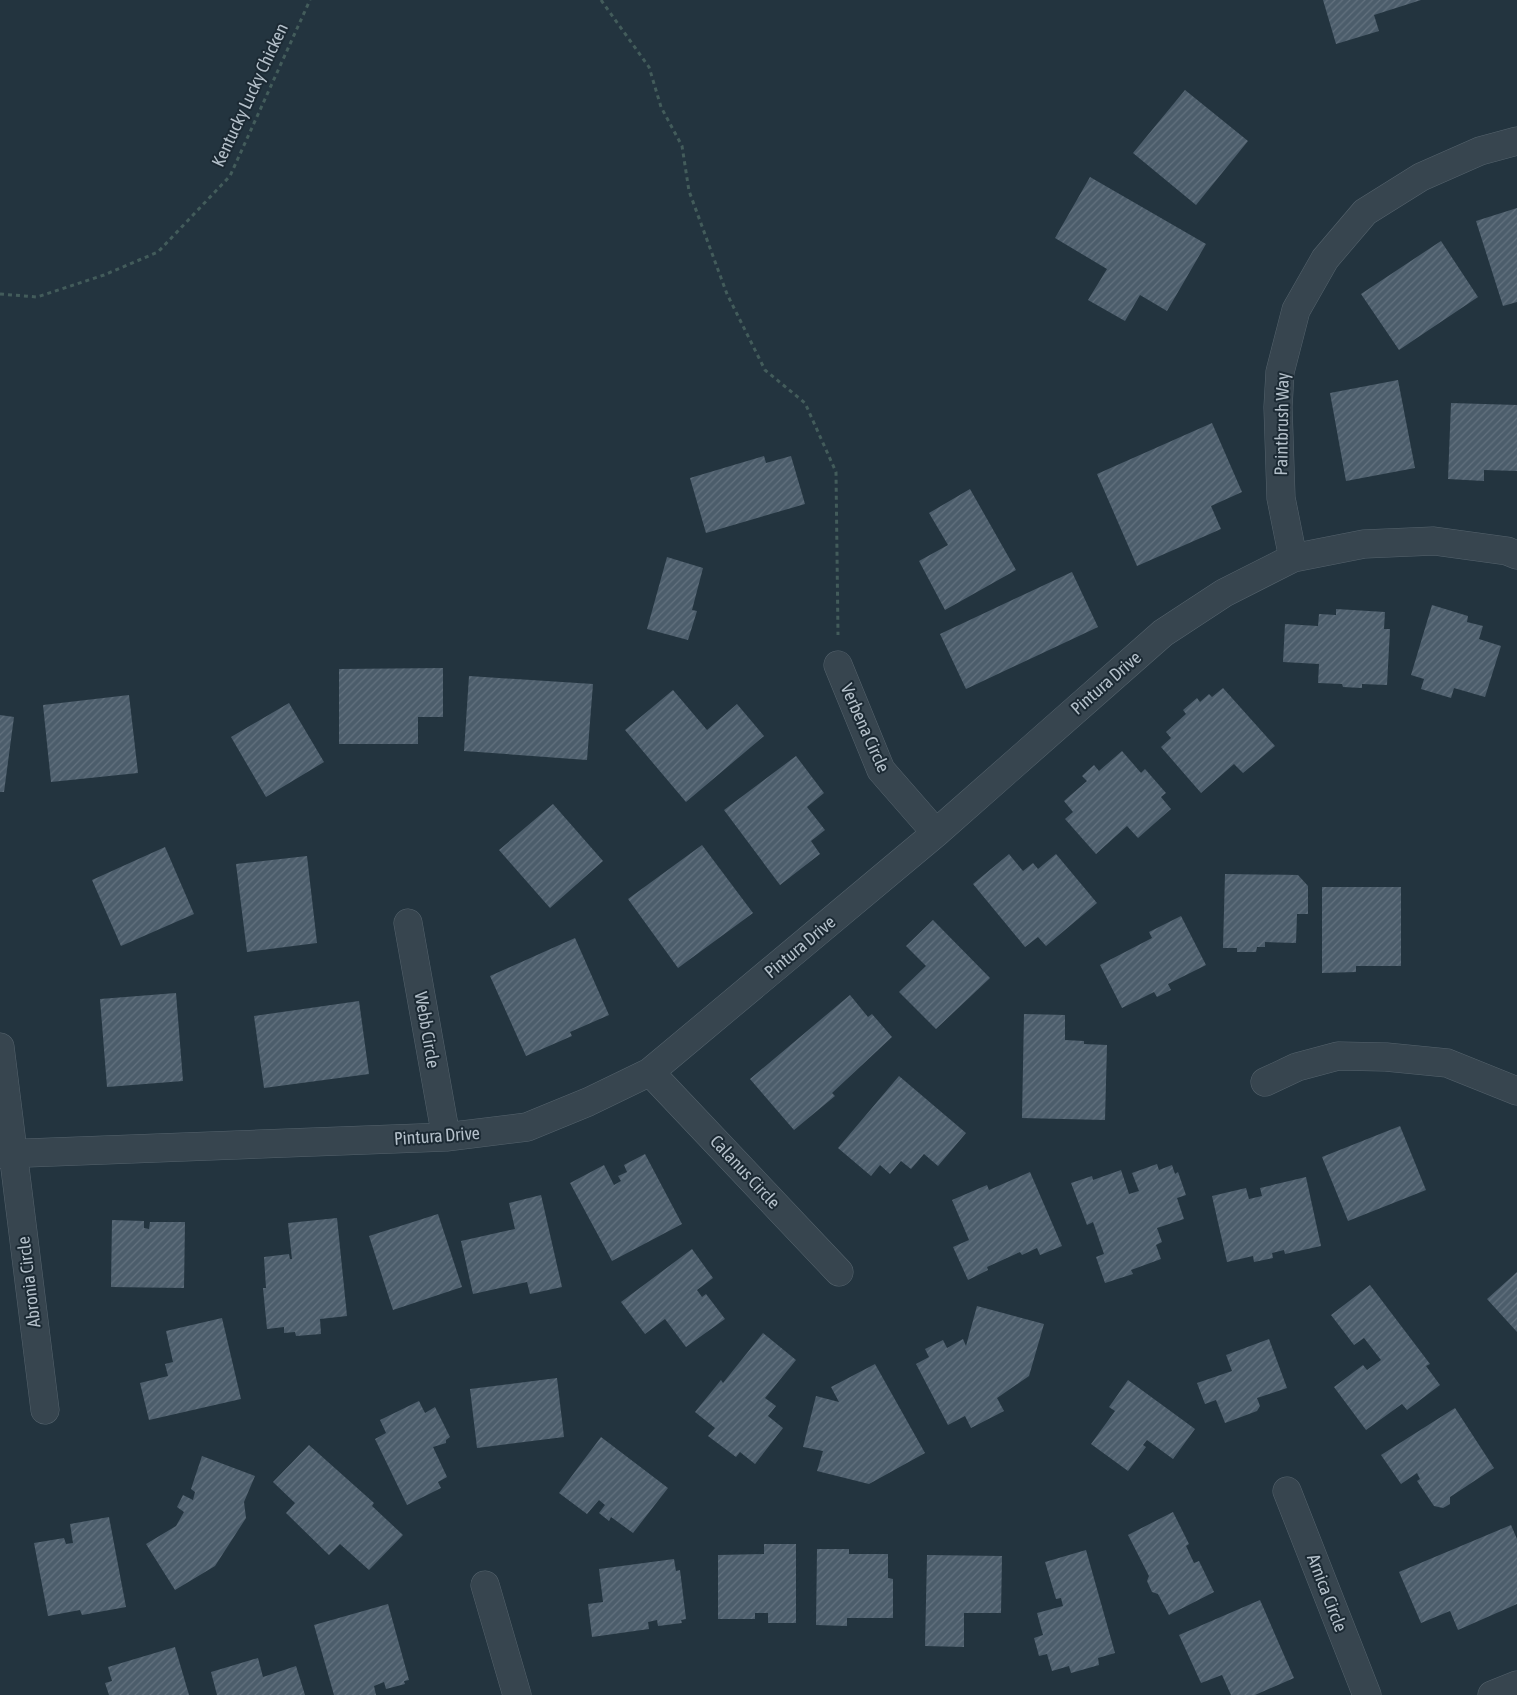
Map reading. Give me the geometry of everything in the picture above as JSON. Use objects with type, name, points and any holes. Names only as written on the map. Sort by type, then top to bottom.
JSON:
[{"type":"street","name":"Paintbrush Way","points":[[1294,558],[1281,498],[1278,407],[1280,372],[1296,310],[1326,259],[1365,212],[1421,177],[1480,151],[1517,141]]},
{"type":"street","name":"Pintura Drive","points":[[7,1154],[446,1137],[527,1127],[588,1102],[650,1072],[936,833],[1163,633],[1224,593],[1294,558],[1364,544],[1434,541],[1507,551],[1517,555]]},
{"type":"street","name":"Verbena Circle","points":[[838,665],[880,770],[936,833]]},
{"type":"street","name":"Webb Circle","points":[[408,923],[446,1137]]},
{"type":"street","name":"Abronia Circle","points":[[0,1048],[7,1154],[45,1410]]},
{"type":"street","points":[[1265,1082],[1297,1068],[1338,1056],[1386,1057],[1447,1063],[1517,1091]]},
{"type":"street","name":"Calanus Circle","points":[[650,1072],[839,1272]]},
{"type":"street","name":"Arnica Circle","points":[[1287,1491],[1366,1695]]},
{"type":"street","points":[[485,1585],[517,1695]]},
{"type":"street","points":[[1492,1695],[1517,1685]]},
{"type":"path","name":"Kentucky Lucky Chicken","points":[[0,294],[37,297],[104,275],[158,252],[230,176],[310,0]]},
{"type":"path","points":[[601,0],[649,68],[661,107],[682,146],[688,190],[727,294],[765,370],[805,403],[836,472],[838,665]]},
{"type":"building","points":[[1323,0],[1421,0],[1374,15],[1379,31],[1336,44]]},
{"type":"building","points":[[1185,90],[1248,141],[1196,205],[1133,153]]},
{"type":"building","points":[[1090,177],[1206,244],[1167,311],[1140,295],[1125,321],[1088,300],[1107,269],[1055,238]]},
{"type":"building","points":[[1517,208],[1517,302],[1503,306],[1476,221]]},
{"type":"building","points":[[1441,241],[1478,297],[1399,350],[1361,294]]},
{"type":"building","points":[[1398,380],[1415,468],[1346,481],[1330,393]]},
{"type":"building","points":[[1451,403],[1517,405],[1517,471],[1484,470],[1484,481],[1448,479]]},
{"type":"building","points":[[1212,423],[1242,492],[1211,506],[1221,529],[1137,566],[1097,474]]},
{"type":"building","points":[[764,456],[766,463],[791,456],[805,504],[706,533],[690,478]]},
{"type":"building","points":[[970,489],[1016,570],[945,610],[919,561],[948,545],[929,513]]},
{"type":"building","points":[[667,557],[703,568],[692,610],[697,611],[688,640],[647,629]]},
{"type":"building","points":[[1072,572],[1098,627],[966,689],[940,634]]},
{"type":"building","points":[[1432,605],[1468,616],[1467,622],[1483,626],[1479,639],[1501,646],[1485,697],[1454,688],[1451,698],[1421,689],[1424,679],[1411,675]]},
{"type":"building","points":[[1336,609],[1385,612],[1384,629],[1390,629],[1387,685],[1362,684],[1362,688],[1343,687],[1342,684],[1318,683],[1319,664],[1283,662],[1285,624],[1318,626],[1319,614],[1336,615]]},
{"type":"building","points":[[443,668],[443,717],[418,717],[418,744],[339,744],[339,669]]},
{"type":"building","points":[[469,676],[593,684],[587,760],[464,751]]},
{"type":"building","points":[[1223,688],[1275,746],[1243,773],[1234,764],[1201,793],[1161,747],[1171,738],[1166,732],[1186,714],[1183,710],[1197,698],[1200,702],[1209,694],[1212,697]]},
{"type":"building","points":[[673,690],[707,730],[737,704],[764,736],[686,802],[625,730]]},
{"type":"building","points":[[129,695],[138,773],[51,782],[43,705]]},
{"type":"building","points":[[289,703],[324,762],[266,797],[231,737]]},
{"type":"building","points":[[0,715],[14,717],[4,792],[0,792]]},
{"type":"building","points":[[1122,751],[1141,773],[1145,769],[1166,793],[1161,797],[1171,809],[1138,838],[1127,826],[1096,854],[1065,819],[1073,812],[1064,801],[1087,781],[1082,776],[1094,765],[1099,771]]},
{"type":"building","points":[[796,756],[824,793],[807,807],[825,830],[811,841],[820,854],[780,885],[724,810]]},
{"type":"building","points":[[553,804],[603,861],[550,908],[499,850]]},
{"type":"building","points":[[702,845],[753,913],[678,968],[628,899]]},
{"type":"building","points":[[165,847],[194,914],[121,946],[92,880]]},
{"type":"building","points":[[1009,854],[1023,871],[1033,863],[1038,869],[1056,854],[1097,903],[1046,946],[1038,937],[1025,947],[973,884]]},
{"type":"building","points":[[307,856],[317,943],[247,952],[236,864]]},
{"type":"building","points":[[1225,874],[1298,875],[1308,886],[1308,914],[1297,914],[1296,943],[1265,942],[1265,947],[1257,947],[1256,952],[1237,952],[1237,948],[1223,948]]},
{"type":"building","points":[[1322,887],[1401,887],[1401,966],[1356,966],[1356,972],[1322,973]]},
{"type":"building","points":[[1181,916],[1206,965],[1168,984],[1171,990],[1157,997],[1154,992],[1122,1008],[1100,965],[1152,938],[1149,932]]},
{"type":"building","points":[[933,920],[990,978],[936,1029],[899,992],[926,966],[906,946]]},
{"type":"building","points":[[575,938],[609,1015],[570,1032],[572,1036],[526,1056],[490,976]]},
{"type":"building","points":[[176,993],[183,1081],[107,1087],[100,999]]},
{"type":"building","points":[[850,995],[868,1017],[872,1014],[892,1037],[832,1093],[835,1096],[794,1130],[750,1079]]},
{"type":"building","points":[[359,1001],[369,1074],[264,1088],[254,1016]]},
{"type":"building","points":[[1024,1014],[1065,1015],[1065,1040],[1084,1041],[1084,1044],[1107,1045],[1105,1120],[1022,1118]]},
{"type":"building","points":[[899,1076],[966,1133],[938,1166],[924,1154],[911,1169],[901,1161],[890,1174],[880,1165],[871,1176],[838,1148]]},
{"type":"building","points":[[1400,1126],[1426,1190],[1348,1221],[1322,1157]]},
{"type":"building","points":[[645,1154],[682,1224],[612,1261],[570,1183],[604,1165],[614,1185],[621,1181],[618,1176],[627,1172],[624,1165]]},
{"type":"building","points":[[1157,1164],[1159,1170],[1172,1165],[1175,1174],[1178,1172],[1186,1195],[1177,1198],[1184,1219],[1157,1228],[1162,1242],[1156,1245],[1161,1259],[1131,1270],[1133,1274],[1105,1283],[1096,1257],[1104,1254],[1093,1222],[1087,1225],[1071,1183],[1092,1176],[1093,1180],[1121,1170],[1129,1194],[1139,1191],[1132,1173]]},
{"type":"building","points":[[1030,1172],[1062,1246],[1040,1255],[1037,1248],[1022,1255],[1020,1252],[987,1267],[988,1270],[968,1280],[953,1247],[969,1240],[952,1200],[987,1185],[989,1190]]},
{"type":"building","points":[[1306,1177],[1321,1246],[1285,1254],[1284,1250],[1272,1253],[1273,1258],[1254,1262],[1253,1256],[1227,1262],[1212,1196],[1246,1188],[1249,1199],[1262,1196],[1260,1188]]},
{"type":"building","points":[[541,1195],[562,1287],[530,1294],[527,1282],[473,1294],[461,1241],[515,1229],[509,1203]]},
{"type":"building","points":[[438,1214],[462,1287],[393,1310],[369,1236]]},
{"type":"building","points":[[337,1218],[347,1316],[320,1319],[321,1334],[296,1336],[295,1332],[284,1333],[284,1327],[267,1329],[263,1288],[266,1288],[264,1257],[289,1254],[290,1259],[292,1259],[288,1223]]},
{"type":"building","points":[[112,1220],[144,1221],[144,1228],[149,1229],[150,1222],[185,1222],[184,1288],[111,1287]]},
{"type":"building","points":[[692,1249],[713,1278],[697,1290],[702,1297],[706,1294],[725,1319],[686,1347],[665,1319],[645,1334],[621,1302]]},
{"type":"building","points":[[1517,1272],[1517,1332],[1487,1299]]},
{"type":"building","points":[[1370,1285],[1430,1364],[1426,1366],[1440,1385],[1407,1410],[1402,1404],[1366,1430],[1334,1387],[1363,1365],[1367,1370],[1381,1360],[1364,1338],[1354,1345],[1331,1315]]},
{"type":"building","points":[[977,1306],[1044,1324],[1029,1376],[997,1398],[1004,1411],[971,1428],[965,1416],[948,1425],[916,1364],[929,1357],[925,1349],[943,1340],[947,1348],[963,1339],[966,1346]]},
{"type":"building","points":[[222,1318],[241,1399],[149,1420],[140,1383],[168,1376],[165,1364],[173,1362],[166,1331]]},
{"type":"building","points":[[763,1333],[796,1360],[765,1398],[776,1406],[768,1416],[783,1428],[755,1464],[740,1452],[736,1457],[708,1436],[715,1428],[695,1412],[721,1380],[723,1383]]},
{"type":"building","points":[[1269,1339],[1287,1388],[1257,1398],[1260,1406],[1257,1411],[1225,1423],[1216,1400],[1205,1404],[1197,1383],[1232,1371],[1226,1355]]},
{"type":"building","points":[[875,1364],[925,1453],[869,1484],[817,1471],[823,1451],[803,1447],[816,1396],[839,1402],[831,1387]]},
{"type":"building","points":[[557,1378],[564,1437],[477,1448],[470,1389]]},
{"type":"building","points":[[1128,1380],[1195,1429],[1173,1459],[1147,1440],[1143,1445],[1146,1447],[1128,1471],[1091,1444],[1115,1411],[1109,1407]]},
{"type":"building","points":[[419,1401],[425,1413],[435,1407],[450,1437],[446,1440],[446,1443],[433,1447],[447,1477],[438,1482],[441,1488],[407,1505],[375,1439],[386,1433],[380,1420]]},
{"type":"building","points":[[1455,1408],[1494,1468],[1450,1497],[1450,1504],[1443,1508],[1434,1506],[1417,1481],[1420,1479],[1417,1473],[1401,1484],[1381,1455]]},
{"type":"building","points":[[601,1437],[668,1488],[633,1533],[611,1517],[609,1521],[599,1513],[605,1505],[599,1500],[587,1514],[559,1493]]},
{"type":"building","points":[[309,1445],[374,1503],[372,1506],[403,1535],[369,1570],[340,1544],[329,1555],[286,1513],[295,1503],[273,1482]]},
{"type":"building","points":[[202,1456],[255,1476],[244,1502],[246,1518],[215,1566],[175,1590],[146,1544],[176,1526],[184,1512],[177,1507],[183,1495],[193,1500],[195,1492],[191,1489]]},
{"type":"building","points":[[1173,1512],[1189,1544],[1186,1546],[1194,1563],[1199,1561],[1214,1592],[1169,1615],[1158,1594],[1152,1592],[1147,1581],[1149,1576],[1128,1535]]},
{"type":"building","points":[[109,1517],[126,1607],[82,1615],[80,1610],[48,1616],[34,1543],[64,1538],[66,1544],[73,1543],[70,1524]]},
{"type":"building","points":[[1511,1525],[1517,1539],[1517,1604],[1458,1630],[1450,1611],[1421,1623],[1399,1572]]},
{"type":"building","points":[[764,1544],[796,1544],[796,1623],[768,1623],[768,1613],[755,1613],[755,1619],[718,1619],[718,1555],[764,1554]]},
{"type":"building","points":[[817,1549],[849,1549],[849,1554],[888,1554],[888,1578],[893,1579],[893,1618],[847,1618],[847,1626],[816,1625]]},
{"type":"building","points":[[1086,1550],[1115,1653],[1098,1658],[1099,1665],[1071,1673],[1069,1666],[1052,1671],[1047,1654],[1039,1656],[1034,1638],[1043,1635],[1037,1613],[1063,1606],[1061,1598],[1056,1599],[1045,1562]]},
{"type":"building","points":[[927,1555],[1002,1556],[1001,1613],[964,1613],[964,1647],[925,1646]]},
{"type":"building","points":[[674,1559],[676,1571],[680,1570],[686,1619],[681,1620],[682,1623],[658,1626],[657,1620],[648,1622],[649,1629],[592,1637],[588,1604],[603,1602],[599,1569]]},
{"type":"building","points":[[1260,1600],[1294,1678],[1255,1695],[1231,1695],[1222,1675],[1201,1683],[1179,1635]]},
{"type":"building","points":[[388,1604],[409,1680],[404,1681],[405,1684],[386,1689],[384,1682],[374,1686],[376,1695],[334,1695],[314,1625]]},
{"type":"building","points":[[175,1647],[189,1695],[109,1695],[105,1683],[112,1681],[108,1667]]},
{"type":"building","points":[[258,1658],[263,1677],[296,1666],[305,1695],[217,1695],[211,1672]]}]
